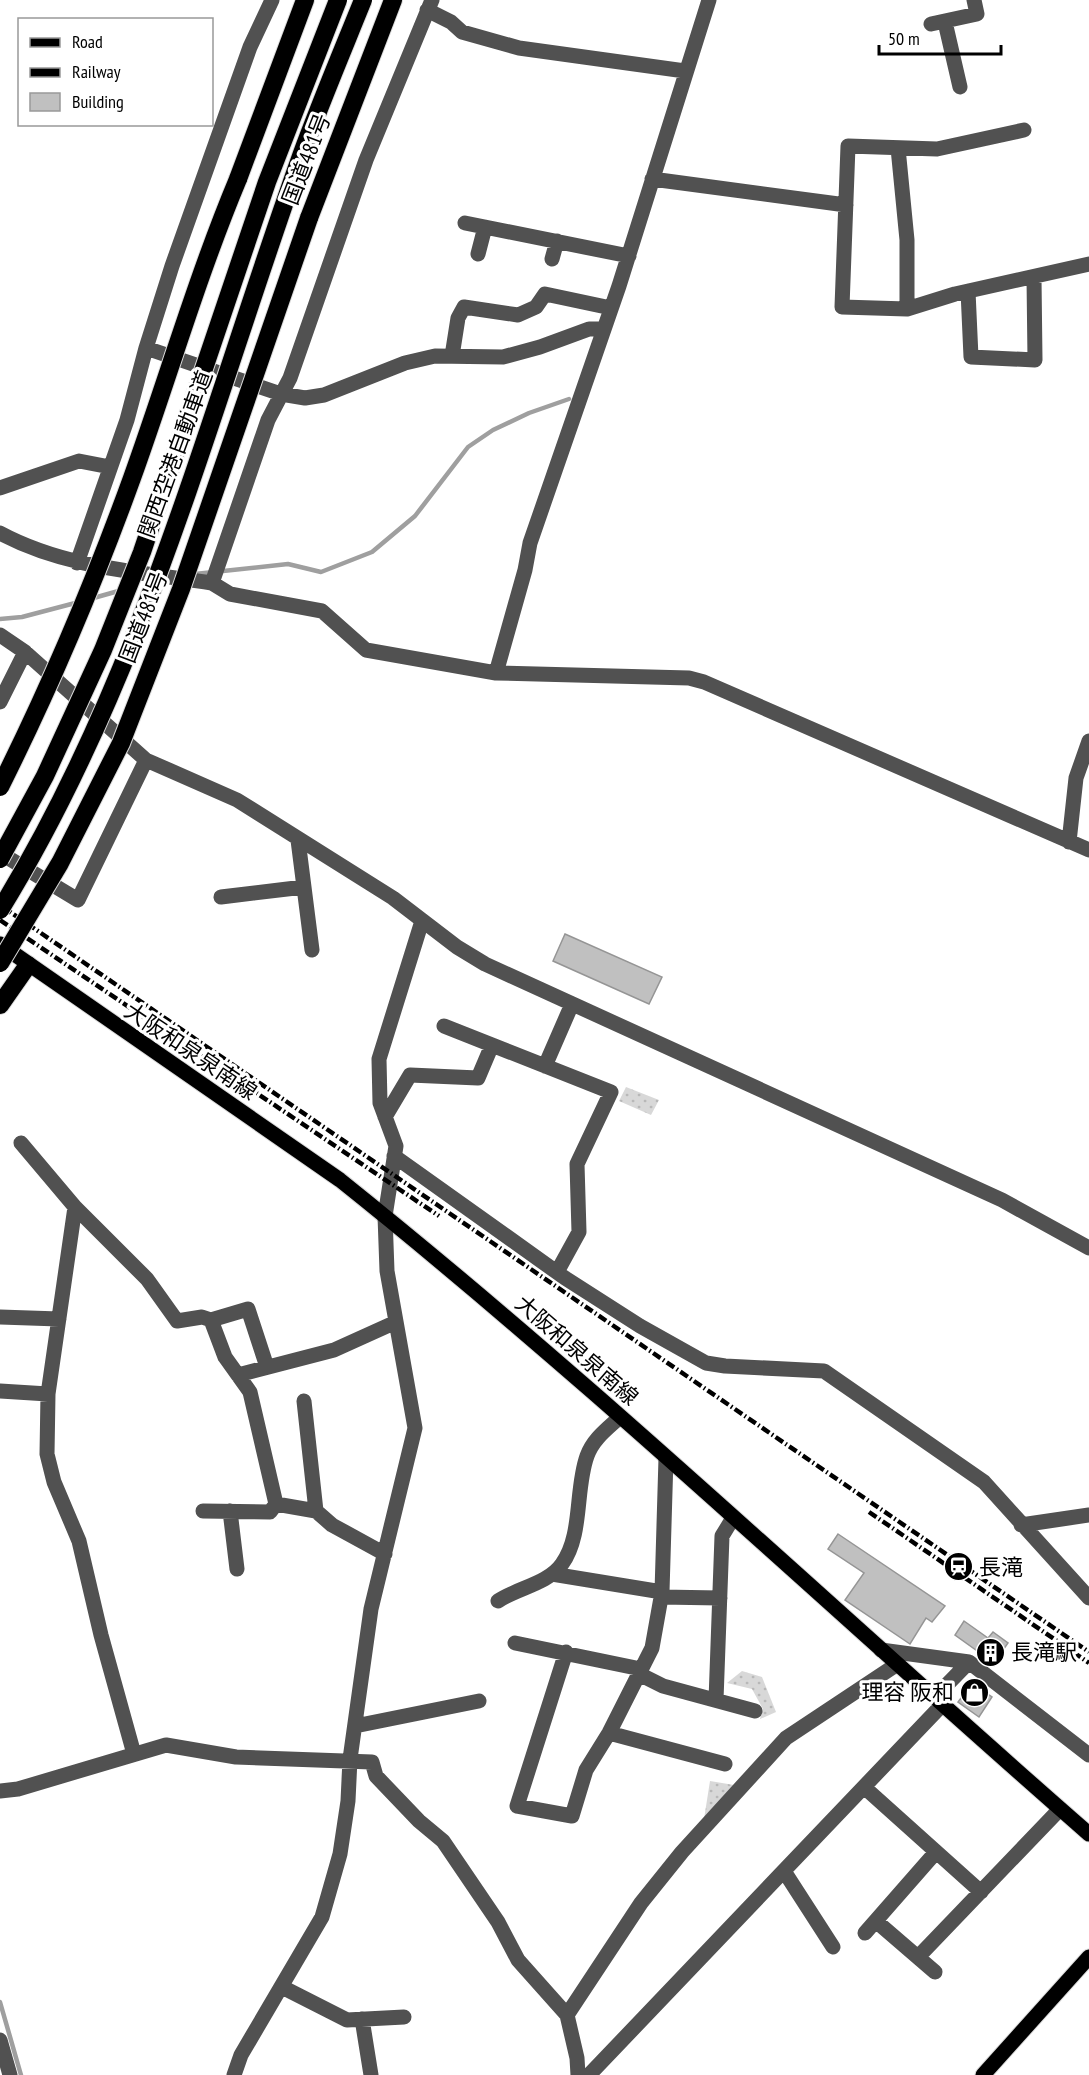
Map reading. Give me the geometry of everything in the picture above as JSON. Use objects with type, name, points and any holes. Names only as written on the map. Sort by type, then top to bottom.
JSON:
[{"type":"highway","points":[[0,787],[41,705],[131,479],[206,257],[238,179],[305,0]]},
{"type":"highway","name":"関西空港自動車道","points":[[0,859],[45,776],[103,650],[134,574],[267,182],[338,0]]},
{"type":"highway","name":"関西空港自動車道","points":[[0,910],[57,806],[120,671],[220,400],[302,156],[363,0]]},
{"type":"highway","name":"国道481号","points":[[0,963],[60,863],[121,743],[181,589],[309,219],[393,0]]},
{"type":"highway","points":[[0,1005],[28,965]]},
{"type":"main road","name":"大阪和泉泉南線","points":[[0,944],[340,1180],[385,1216],[620,1417],[1089,1834]]},
{"type":"main road","points":[[991,2072],[1089,1957]]},
{"type":"street","points":[[77,563],[127,420],[146,348],[215,141],[250,48],[272,0]]},
{"type":"street","points":[[496,673],[525,570],[530,543],[629,256],[685,71],[710,0]]},
{"type":"street","points":[[960,87],[938,23],[977,14],[974,0]]},
{"type":"street","points":[[212,583],[268,420],[290,378],[366,160],[429,5],[462,32],[519,48],[685,71]]},
{"type":"street","points":[[1024,130],[937,149],[848,146],[842,307],[908,309],[968,291],[1089,264]]},
{"type":"street","points":[[898,148],[907,240],[908,309]]},
{"type":"street","points":[[652,179],[846,204]]},
{"type":"street","points":[[465,223],[629,256]]},
{"type":"street","points":[[478,254],[485,227]]},
{"type":"street","points":[[552,259],[557,241]]},
{"type":"street","points":[[968,291],[971,357],[1035,360],[1034,278]]},
{"type":"street","points":[[452,356],[458,318],[464,307],[518,315],[536,307],[545,294],[611,308]]},
{"type":"street","points":[[146,348],[281,394],[305,398],[324,394],[405,363],[452,356],[475,359],[503,357],[540,347],[589,328],[604,329]]},
{"type":"street","points":[[0,488],[79,461],[111,467]]},
{"type":"street","points":[[0,533],[25,546],[77,563],[212,583],[230,594],[322,611],[366,650],[496,673],[689,678],[704,682],[1089,850]]},
{"type":"street","points":[[0,635],[25,652],[146,760],[237,800],[393,898],[457,947],[485,964],[1002,1200],[1089,1248]]},
{"type":"street","points":[[0,702],[25,652]]},
{"type":"street","points":[[1069,842],[1076,778],[1089,741]]},
{"type":"street","points":[[0,853],[78,900],[146,760]]},
{"type":"street","points":[[298,840],[312,950]]},
{"type":"street","points":[[220,897],[304,887]]},
{"type":"street","points":[[234,2075],[241,2055],[322,1917],[340,1854],[348,1801],[350,1760],[371,1609],[415,1428],[387,1271],[385,1216],[396,1146],[380,1103],[379,1059],[422,921]]},
{"type":"street","points":[[545,1066],[572,1004]]},
{"type":"street","points":[[444,1026],[611,1092],[577,1164],[579,1232],[557,1272]]},
{"type":"street","points":[[385,1118],[410,1075],[478,1078],[492,1045]]},
{"type":"street","points":[[21,1143],[75,1207],[147,1279],[177,1321],[202,1317],[210,1320],[248,1309],[267,1367]]},
{"type":"street","points":[[394,1156],[557,1272],[640,1326],[706,1363],[824,1371],[984,1482],[1089,1598]]},
{"type":"street","points":[[75,1207],[48,1394],[47,1454],[54,1482],[79,1541],[100,1635],[134,1754]]},
{"type":"street","points":[[0,1317],[59,1319]]},
{"type":"street","points":[[202,1511],[270,1512],[276,1504],[250,1392],[225,1357],[210,1320]]},
{"type":"street","points":[[237,1375],[334,1350],[396,1322]]},
{"type":"street","points":[[0,1391],[48,1394]]},
{"type":"street","points":[[304,1401],[316,1511]]},
{"type":"street","points":[[498,1601],[552,1574],[562,1565],[570,1549],[587,1456],[595,1441],[620,1417]]},
{"type":"street","points":[[566,1652],[517,1806],[572,1816],[586,1770],[609,1733],[652,1648],[661,1594],[666,1458]]},
{"type":"street","points":[[276,1504],[316,1511],[332,1525],[385,1554]]},
{"type":"street","points":[[230,1511],[237,1569]]},
{"type":"street","points":[[1021,1525],[1089,1515]]},
{"type":"street","points":[[716,1700],[722,1536],[733,1518]]},
{"type":"street","points":[[552,1574],[661,1594],[720,1598]]},
{"type":"street","points":[[514,1643],[566,1652],[640,1672],[663,1686],[755,1711]]},
{"type":"street","points":[[881,1650],[969,1662],[1089,1755]]},
{"type":"street","points":[[595,2073],[864,1787],[938,1702],[969,1662]]},
{"type":"street","points":[[567,2014],[641,1903],[682,1852],[786,1738],[897,1665]]},
{"type":"street","points":[[355,1726],[479,1701]]},
{"type":"street","points":[[609,1733],[725,1764]]},
{"type":"street","points":[[0,1791],[18,1789],[166,1745],[236,1757],[372,1762],[376,1776],[419,1821],[443,1841],[498,1923],[518,1960],[567,2014],[577,2058],[578,2075]]},
{"type":"street","points":[[864,1787],[981,1892]]},
{"type":"street","points":[[918,1957],[1060,1809]]},
{"type":"street","points":[[865,1933],[877,1922],[936,1851]]},
{"type":"street","points":[[784,1871],[833,1947]]},
{"type":"street","points":[[877,1922],[936,1972]]},
{"type":"street","points":[[282,1987],[347,2020],[404,2017]]},
{"type":"street","points":[[362,2019],[371,2075]]},
{"type":"street","points":[[0,2040],[10,2075]]},
{"type":"shaded area","points":[[626,1087],[659,1100],[651,1115],[619,1101]]},
{"type":"shaded area","points":[[742,1671],[762,1677],[776,1712],[760,1719],[763,1709],[752,1689],[727,1683]]},
{"type":"shaded area","points":[[710,1781],[734,1785],[704,1819]]},
{"type":"building","points":[[565,934],[662,977],[649,1004],[553,961]]},
{"type":"building","points":[[838,1534],[945,1606],[932,1622],[926,1618],[910,1644],[845,1600],[864,1573],[828,1549]]},
{"type":"building","name":"長滝駅","points":[[964,1621],[988,1638],[993,1632],[1008,1643],[994,1663],[955,1635]]},
{"type":"building","points":[[972,1683],[992,1697],[979,1717],[958,1702]]},
{"type":"waterway","points":[[195,574],[288,564],[321,572],[372,552],[415,516],[468,447],[493,430],[529,413],[569,399]]},
{"type":"waterway","points":[[90,599],[122,590]]},
{"type":"waterway","points":[[0,619],[22,617],[79,602]]},
{"type":"waterway","points":[[0,2002],[21,2075]]},
{"type":"railway","points":[[0,905],[1089,1652]]},
{"type":"railway","points":[[0,920],[439,1216]]},
{"type":"railway","points":[[869,1512],[1089,1663]]},
{"type":"place","name":"長滝","points":[[958,1567]]},
{"type":"place","name":"長滝駅","points":[[990,1652]]},
{"type":"place","name":"理容 阪和","points":[[975,1692]]}]
